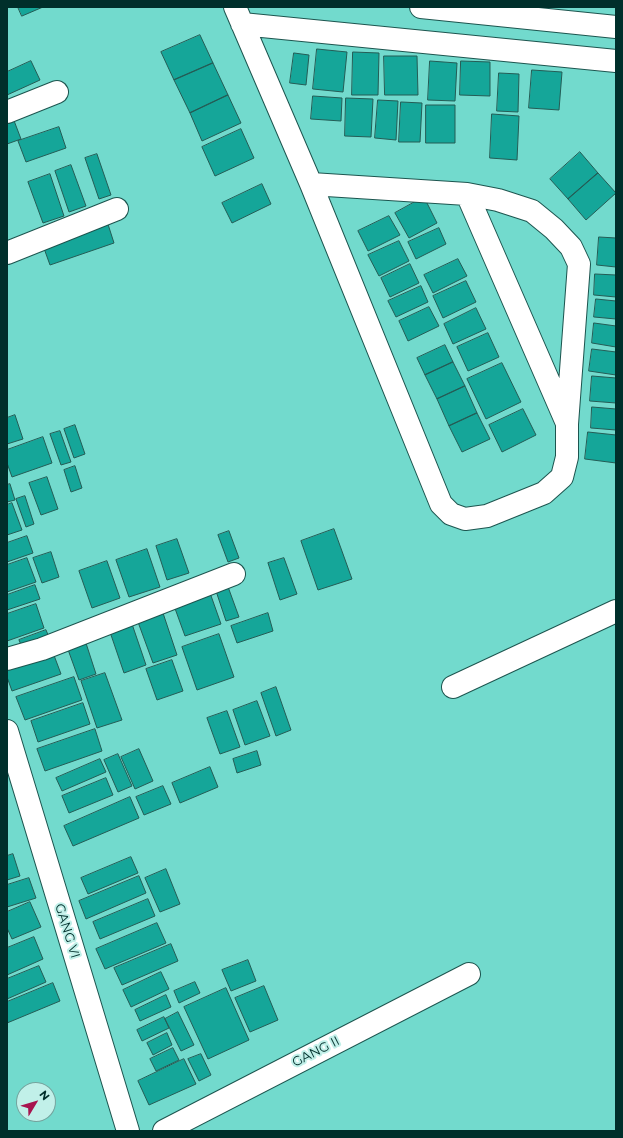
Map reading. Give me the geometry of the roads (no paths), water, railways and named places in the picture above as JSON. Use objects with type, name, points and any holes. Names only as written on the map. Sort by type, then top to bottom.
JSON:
[{"type":"street","points":[[421,7],[616,27]]},
{"type":"street","points":[[238,15],[616,61]]},
{"type":"street","points":[[238,15],[311,184],[441,504],[451,514],[464,519],[487,516],[544,493],[562,477],[567,458],[567,424],[579,264],[571,247],[554,229],[532,212],[498,200],[467,194],[311,184]]},
{"type":"street","points":[[7,112],[57,92]]},
{"type":"street","points":[[467,194],[567,424]]},
{"type":"street","points":[[7,252],[117,209]]},
{"type":"street","points":[[7,659],[42,649],[234,574]]},
{"type":"street","points":[[453,688],[616,611]]},
{"type":"street","name":"GANG VI","points":[[7,731],[128,1131]]},
{"type":"street","name":"GANG II","points":[[164,1131],[469,974]]}]
